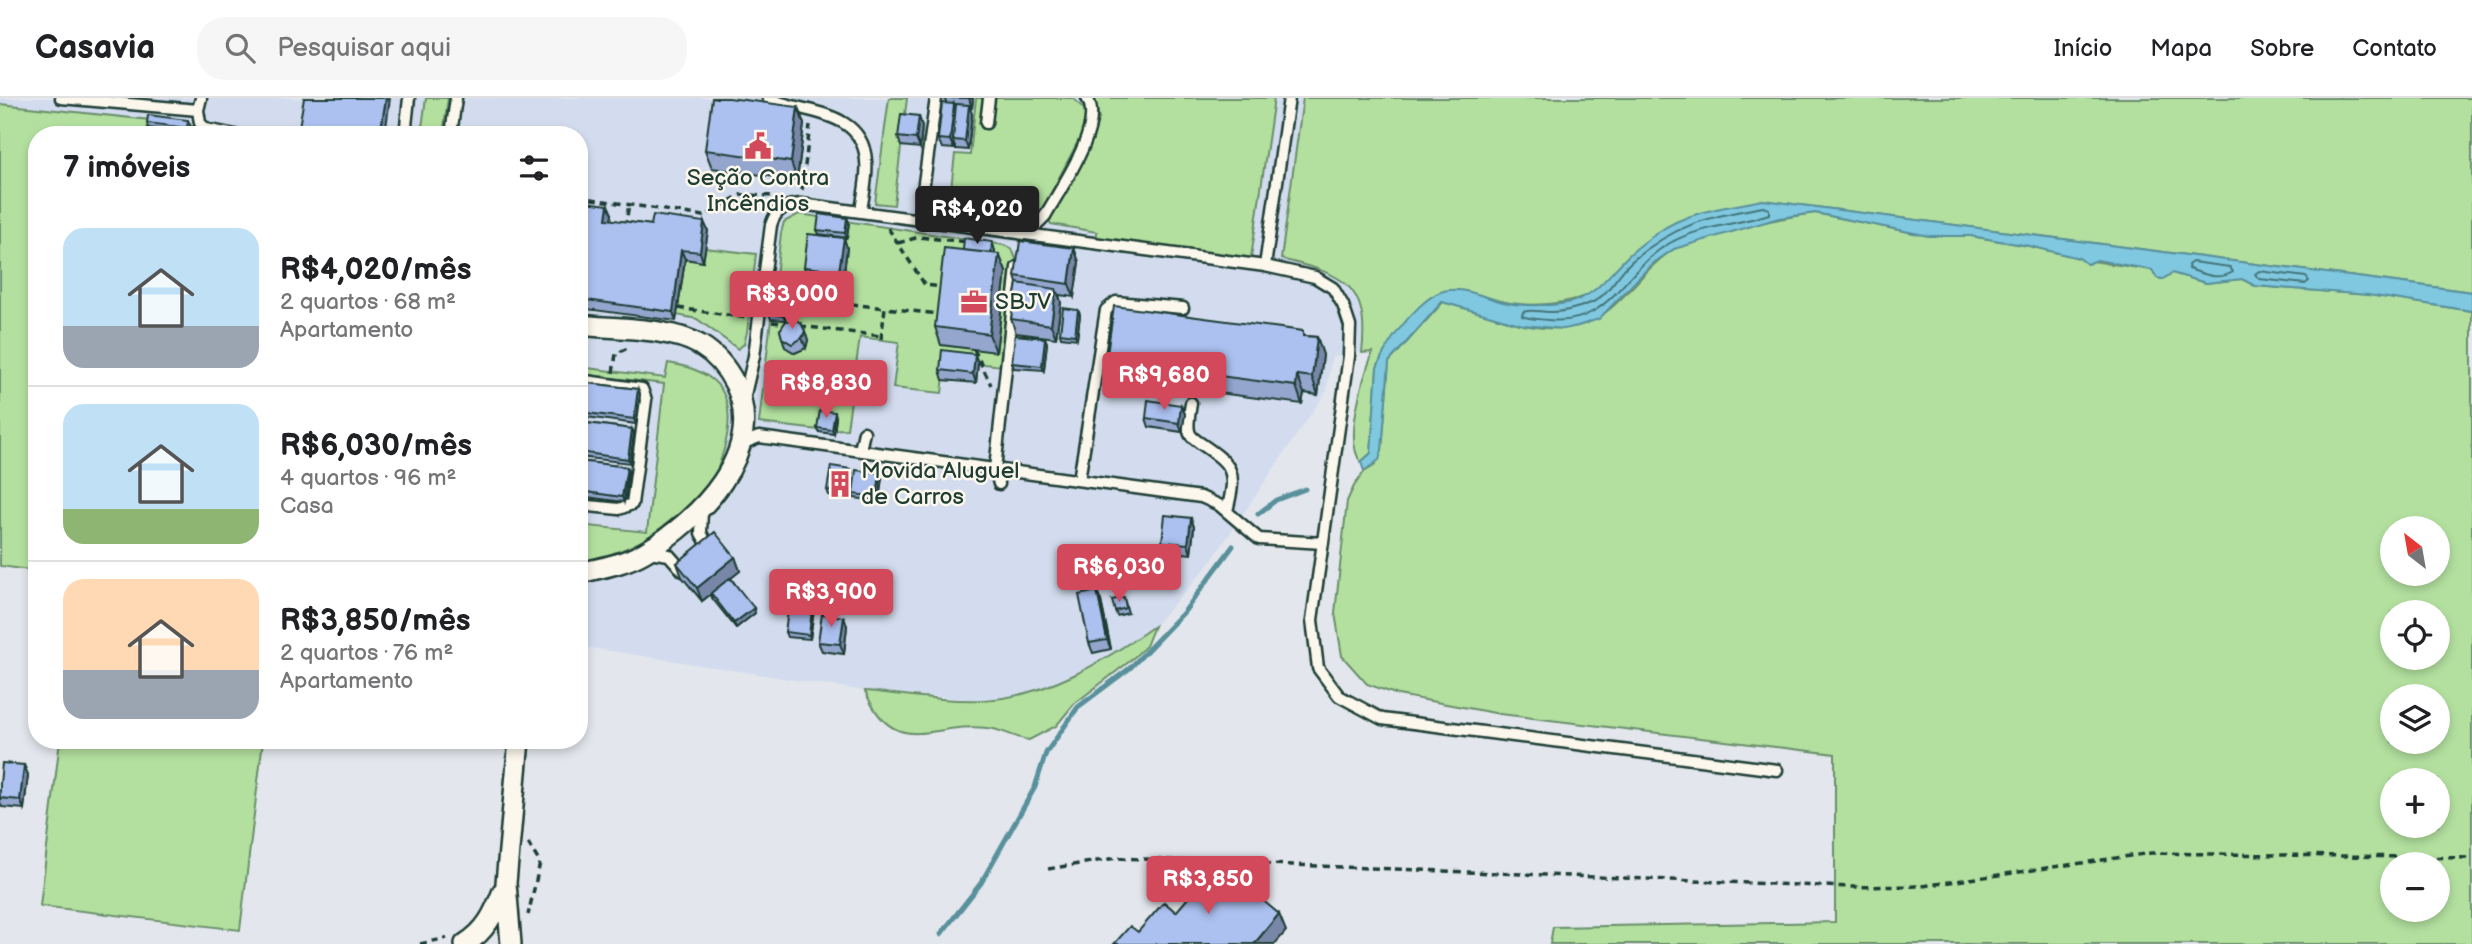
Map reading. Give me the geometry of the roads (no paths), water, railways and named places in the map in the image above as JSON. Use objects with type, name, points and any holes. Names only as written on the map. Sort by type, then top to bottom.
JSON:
[{"type":"street","points":[[588,326],[675,335],[698,344],[728,371],[739,394],[750,440],[719,488],[703,507],[645,552],[588,571]]},
{"type":"street","points":[[511,944],[506,883],[518,749]]},
{"type":"street","points":[[459,939],[481,934],[493,915],[506,883]]},
{"type":"lane","points":[[61,98],[198,110]]},
{"type":"lane","points":[[201,98],[198,110],[203,126]]},
{"type":"lane","points":[[406,126],[409,98]]},
{"type":"lane","points":[[452,126],[456,98]]},
{"type":"lane","points":[[768,98],[845,122],[862,144],[867,163],[861,211]]},
{"type":"lane","points":[[919,218],[936,98]]},
{"type":"lane","points":[[986,123],[989,98]]},
{"type":"lane","points":[[1022,232],[1036,226],[1045,216],[1088,135],[1093,119],[1087,98]]},
{"type":"lane","points":[[1265,266],[1289,98]]},
{"type":"lane","points":[[743,415],[771,225],[780,209],[801,204],[919,218],[1100,246],[1265,266],[1315,277],[1333,288],[1350,326],[1312,620],[1318,668],[1339,696],[1382,719],[1777,770]]},
{"type":"lane","points":[[1020,245],[1022,232]]},
{"type":"lane","points":[[999,484],[995,469],[1018,258]]},
{"type":"lane","points":[[1079,480],[1106,310],[1116,302],[1183,308]]},
{"type":"lane","points":[[588,381],[634,386],[646,393],[634,498],[626,509],[588,506]]},
{"type":"lane","points":[[1191,403],[1189,430],[1192,438],[1224,459],[1232,470],[1234,482],[1227,511]]},
{"type":"lane","points":[[860,450],[864,432]]},
{"type":"lane","points":[[750,440],[860,450],[1201,497],[1227,511],[1259,539],[1324,543]]},
{"type":"lane","points":[[703,507],[701,533],[710,550]]},
{"type":"lane","points":[[645,552],[669,555],[684,571]]},
{"type":"water","points":[[1763,200],[2472,292],[2472,311],[2368,295],[2255,286],[2242,279],[2206,283],[2172,273],[2163,279],[2157,278],[2152,270],[2097,260],[2087,264],[2079,258],[2029,246],[1971,236],[1929,236],[1815,213],[1779,218],[1674,249],[1652,264],[1599,319],[1578,326],[1564,329],[1523,325],[1442,302],[1389,362],[1382,450],[1379,460],[1364,471],[1361,462],[1371,453],[1377,368],[1401,326],[1427,300],[1436,294],[1454,290],[1472,292],[1514,304],[1549,305],[1571,302],[1594,290],[1631,253],[1669,226],[1708,211]]},
{"type":"waterway","points":[[1258,514],[1276,500],[1305,489]]},
{"type":"waterway","points":[[941,934],[981,883],[1035,787],[1046,753],[1078,707],[1130,668],[1184,612],[1233,546]]},
{"type":"place","name":"Seção Contra Incêndios","points":[[758,146]]},
{"type":"place","name":"SBJV","points":[[974,302]]},
{"type":"place","name":"Movida Aluguel de Carros","points":[[840,484]]}]
